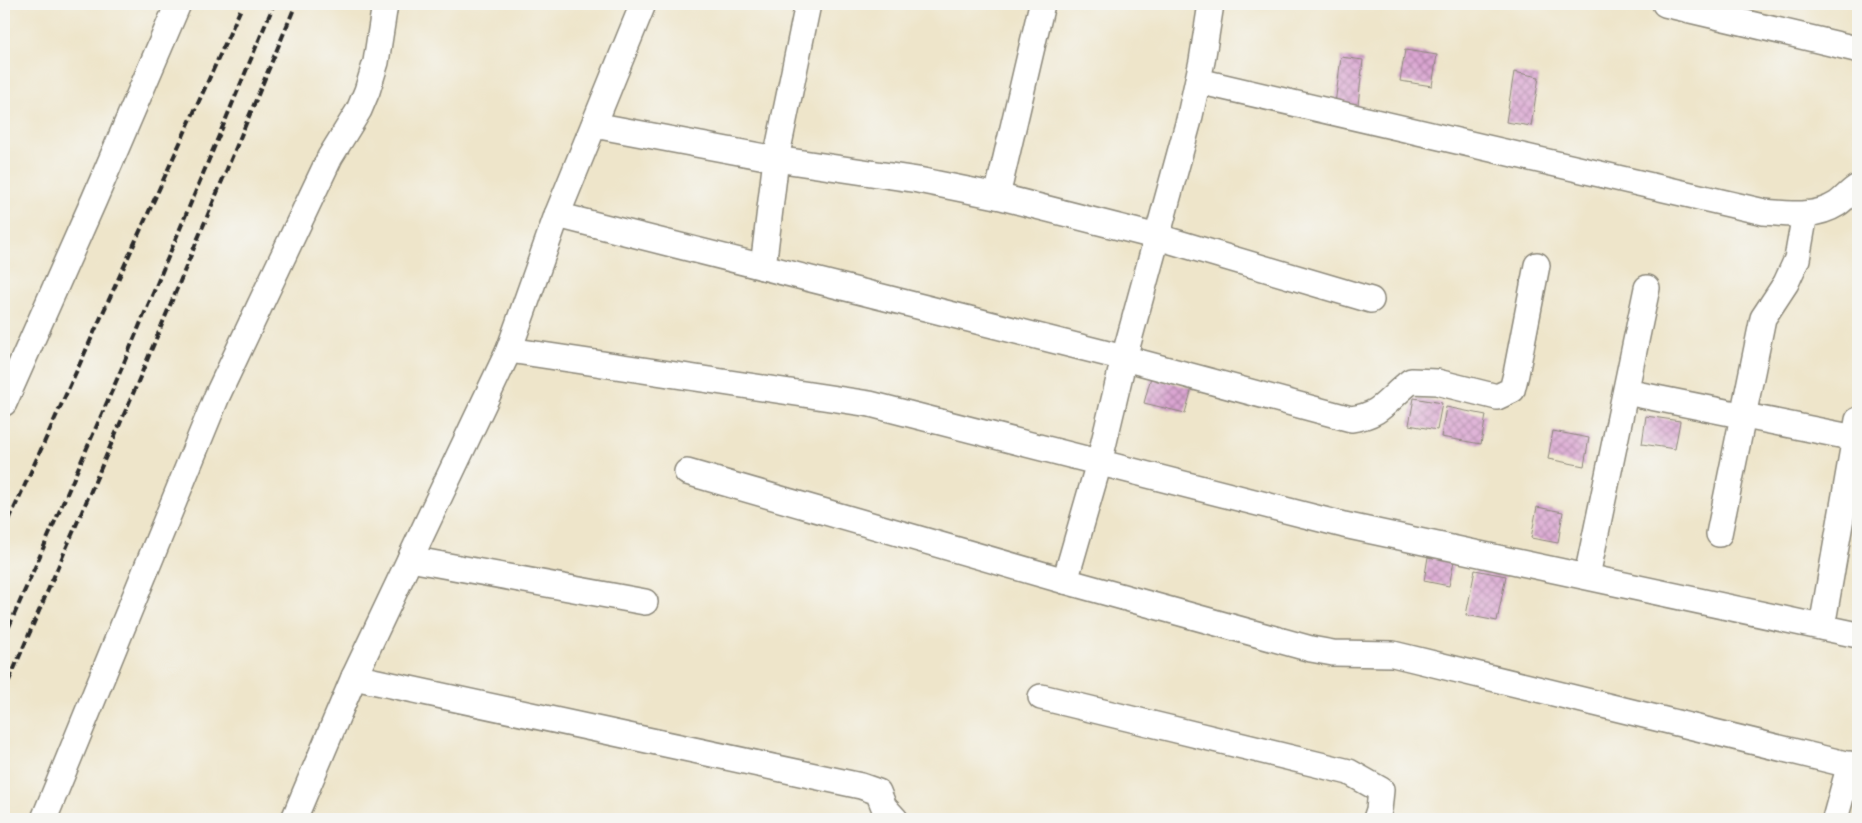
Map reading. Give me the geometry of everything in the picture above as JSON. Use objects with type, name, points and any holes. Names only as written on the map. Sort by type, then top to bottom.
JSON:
[{"type":"street","points":[[4,403],[91,208],[178,4]]},
{"type":"street","points":[[44,819],[210,413],[330,157],[359,110],[367,91],[376,62],[385,4]]},
{"type":"street","points":[[294,819],[354,677],[509,350],[557,215],[643,4]]},
{"type":"street","points":[[763,267],[776,159],[808,4]]},
{"type":"street","points":[[996,196],[1042,4]]},
{"type":"street","points":[[1065,581],[1099,463],[1124,358],[1158,237],[1198,81],[1211,4]]},
{"type":"street","points":[[1665,4],[1856,49]]},
{"type":"street","points":[[1198,81],[1764,212],[1816,213],[1838,204],[1858,187]]},
{"type":"street","points":[[594,125],[776,159],[918,180],[996,196],[1158,237],[1371,300]]},
{"type":"street","points":[[1719,534],[1763,318],[1786,283],[1797,259],[1805,214]]},
{"type":"street","points":[[557,215],[1124,358],[1351,419],[1366,417],[1379,410],[1411,381],[1437,382],[1497,397],[1512,390],[1537,265]]},
{"type":"street","points":[[1587,576],[1647,288]]},
{"type":"street","points":[[509,350],[870,404],[1344,525],[1858,635]]},
{"type":"street","points":[[1626,392],[1742,416],[1856,429],[1822,627]]},
{"type":"street","points":[[687,472],[1065,581],[1311,649],[1332,652],[1393,654],[1854,765],[1835,819]]},
{"type":"street","points":[[410,559],[645,602]]},
{"type":"street","points":[[354,677],[861,786],[878,792],[884,808],[895,819]]},
{"type":"street","points":[[1041,697],[1349,772],[1380,790],[1379,810],[1376,819]]},
{"type":"building","points":[[1405,50],[1437,55],[1432,86],[1400,81]]},
{"type":"building","points":[[1341,57],[1363,60],[1356,123],[1333,120]]},
{"type":"building","points":[[1514,72],[1539,77],[1531,126],[1506,122]]},
{"type":"building","points":[[1151,377],[1192,388],[1185,413],[1144,403]]},
{"type":"building","points":[[1414,398],[1442,403],[1437,430],[1409,425]]},
{"type":"building","points":[[1446,407],[1486,415],[1481,444],[1441,437]]},
{"type":"building","points":[[1646,416],[1680,421],[1675,449],[1642,444]]},
{"type":"building","points":[[1553,431],[1589,438],[1584,466],[1548,459]]},
{"type":"building","points":[[1537,507],[1563,512],[1558,543],[1531,538]]},
{"type":"building","points":[[1428,557],[1454,561],[1449,586],[1424,581]]},
{"type":"building","points":[[1475,570],[1506,576],[1497,621],[1466,615]]},
{"type":"railway","points":[[4,531],[243,4]]},
{"type":"railway","points":[[4,638],[118,377],[274,4]]},
{"type":"railway","points":[[4,692],[135,389],[296,4]]}]
